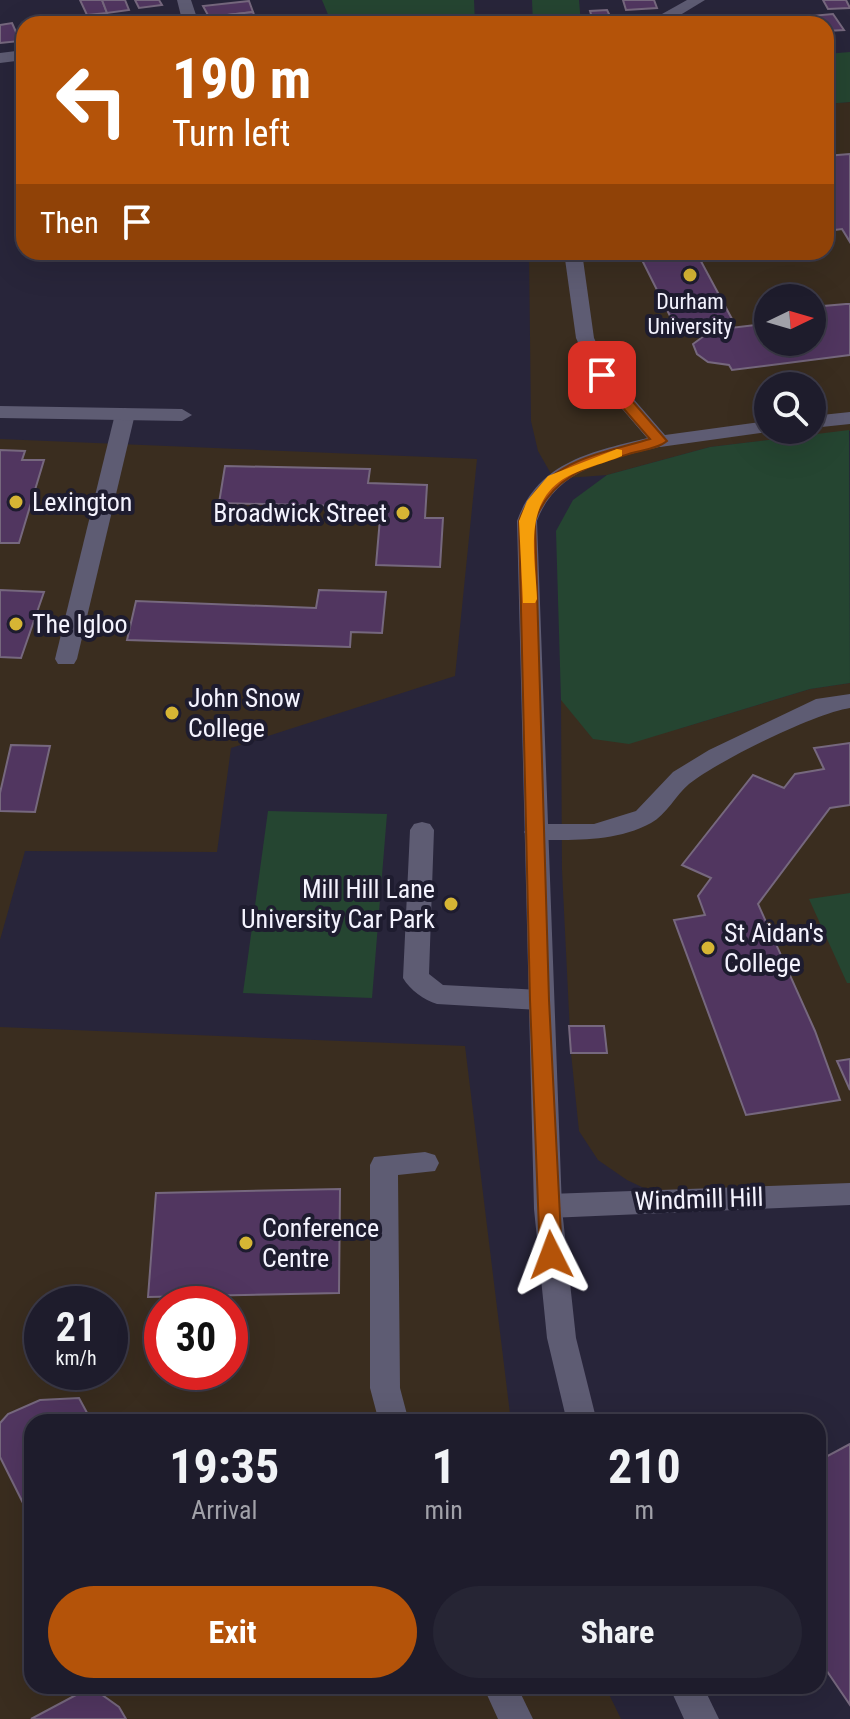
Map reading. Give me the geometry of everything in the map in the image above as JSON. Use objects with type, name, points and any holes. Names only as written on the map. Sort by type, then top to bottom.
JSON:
[{"type":"street","points":[[669,16],[698,0]]},
{"type":"street","points":[[574,260],[585,338],[602,375],[660,441]]},
{"type":"street","points":[[0,412],[182,415]]},
{"type":"street","points":[[66,659],[125,414]]},
{"type":"street","points":[[826,421],[850,418]]},
{"type":"street","points":[[580,1414],[568,1377],[552,1279],[540,1000],[527,521],[534,501],[554,479],[601,458],[660,441],[754,429]]},
{"type":"street","points":[[536,832],[594,832],[644,817],[681,778],[717,756],[824,704],[850,701]]},
{"type":"street","points":[[422,830],[416,978],[437,994],[540,1000]]},
{"type":"street","points":[[392,1414],[385,1388],[384,1165],[425,1163]]},
{"type":"street","name":"Windmill Hill","points":[[549,1206],[850,1194]]},
{"type":"street","points":[[503,1694],[516,1719]]},
{"type":"street","points":[[689,1694],[702,1719]]},
{"type":"shaded area","name":"Durham University","points":[[850,102],[850,431],[826,434],[826,372],[754,372],[754,442],[710,447],[607,475],[554,479],[538,451],[531,421],[529,260],[834,260],[834,103]]},
{"type":"shaded area","name":"John Snow College","points":[[0,439],[477,459],[455,676],[231,748],[217,852],[25,851],[0,940]]},
{"type":"shaded area","name":"St Aidan's College","points":[[850,683],[850,1194],[667,1199],[627,1180],[598,1160],[579,1131],[571,1053],[562,870],[561,700],[678,729],[810,689]]},
{"type":"shaded area","points":[[0,1027],[465,1046],[510,1414],[24,1414],[24,1694],[609,1694],[621,1719],[0,1719]]},
{"type":"green space","points":[[322,0],[474,0],[475,16],[329,16]]},
{"type":"green space","points":[[532,0],[579,0],[580,16],[533,16]]},
{"type":"green space","points":[[850,52],[850,102],[834,103],[834,53]]},
{"type":"green space","points":[[849,430],[850,683],[810,689],[629,744],[593,739],[561,700],[556,531],[573,500],[607,475],[710,447],[754,442],[826,444],[826,433]]},
{"type":"green space","points":[[268,811],[387,814],[372,998],[243,993]]},
{"type":"green space","points":[[850,893],[850,983],[847,983],[809,899]]},
{"type":"building","points":[[80,0],[102,0],[107,13],[87,15]]},
{"type":"building","points":[[102,0],[125,0],[129,10],[107,13]]},
{"type":"building","points":[[135,0],[159,0],[162,5],[139,8]]},
{"type":"building","points":[[623,0],[654,0],[657,8],[626,10]]},
{"type":"building","points":[[823,0],[846,0],[850,8],[828,9]]},
{"type":"building","points":[[249,1],[253,12],[208,16],[203,6]]},
{"type":"building","points":[[607,10],[610,16],[592,16],[590,11]]},
{"type":"building","points":[[253,12],[254,16],[218,16]]},
{"type":"building","points":[[833,14],[844,30],[834,31],[834,16],[810,16]]},
{"type":"building","points":[[12,23],[16,41],[0,43],[0,25]]},
{"type":"building","points":[[850,154],[850,242],[842,229],[834,230],[834,155]]},
{"type":"building","points":[[642,260],[700,260],[732,319],[675,326]]},
{"type":"building","points":[[850,304],[850,355],[732,370],[729,365],[708,362],[697,354],[693,344],[704,336],[715,334],[713,330],[754,325],[754,356],[826,356],[826,306]]},
{"type":"building","name":"Lexington","points":[[0,450],[25,451],[22,460],[44,460],[19,543],[0,543]]},
{"type":"building","name":"Broadwick Street","points":[[225,466],[370,469],[368,483],[427,485],[425,518],[443,518],[440,567],[376,565],[381,507],[219,503]]},
{"type":"building","name":"The Igloo","points":[[0,590],[44,592],[21,658],[0,657]]},
{"type":"building","name":"Broadwick Street","points":[[319,590],[386,592],[382,633],[351,632],[350,647],[127,640],[136,601],[316,608]]},
{"type":"building","points":[[850,743],[850,805],[830,808],[758,904],[815,1031],[840,1100],[746,1115],[674,920],[705,915],[698,896],[711,878],[682,865],[753,775],[784,788],[795,774],[824,769],[814,748]]},
{"type":"building","points":[[11,745],[50,746],[35,812],[0,811],[0,793]]},
{"type":"building","points":[[569,1026],[604,1026],[607,1053],[571,1053]]},
{"type":"building","points":[[850,1059],[850,1090],[837,1061]]},
{"type":"building","name":"Conference Centre","points":[[340,1189],[339,1293],[248,1295],[248,1286],[149,1286],[156,1193]]},
{"type":"building","points":[[79,1398],[88,1414],[24,1414],[24,1505],[0,1457],[0,1423],[8,1414],[40,1400]]},
{"type":"building","points":[[850,1444],[850,1705],[826,1670],[826,1457]]},
{"type":"building","points":[[78,1694],[101,1694],[119,1707],[126,1719],[31,1719]]},
{"type":"slow traffic","points":[[529,599],[527,521],[534,501],[554,479],[617,453]]},
{"type":"place","name":"Durham University","points":[[690,275]]},
{"type":"place","name":"Lexington","points":[[16,502]]},
{"type":"place","name":"Broadwick Street","points":[[403,513]]},
{"type":"place","name":"The Igloo","points":[[16,624]]},
{"type":"place","name":"John Snow College","points":[[172,713]]},
{"type":"place","name":"Mill Hill Lane University Car Park","points":[[451,904]]},
{"type":"place","name":"St Aidan's College","points":[[708,948]]},
{"type":"place","name":"Conference Centre","points":[[246,1243]]},
{"type":"route","points":[[551,1255],[540,1000],[527,521],[534,501],[554,479],[601,458],[660,441],[602,375]]}]
